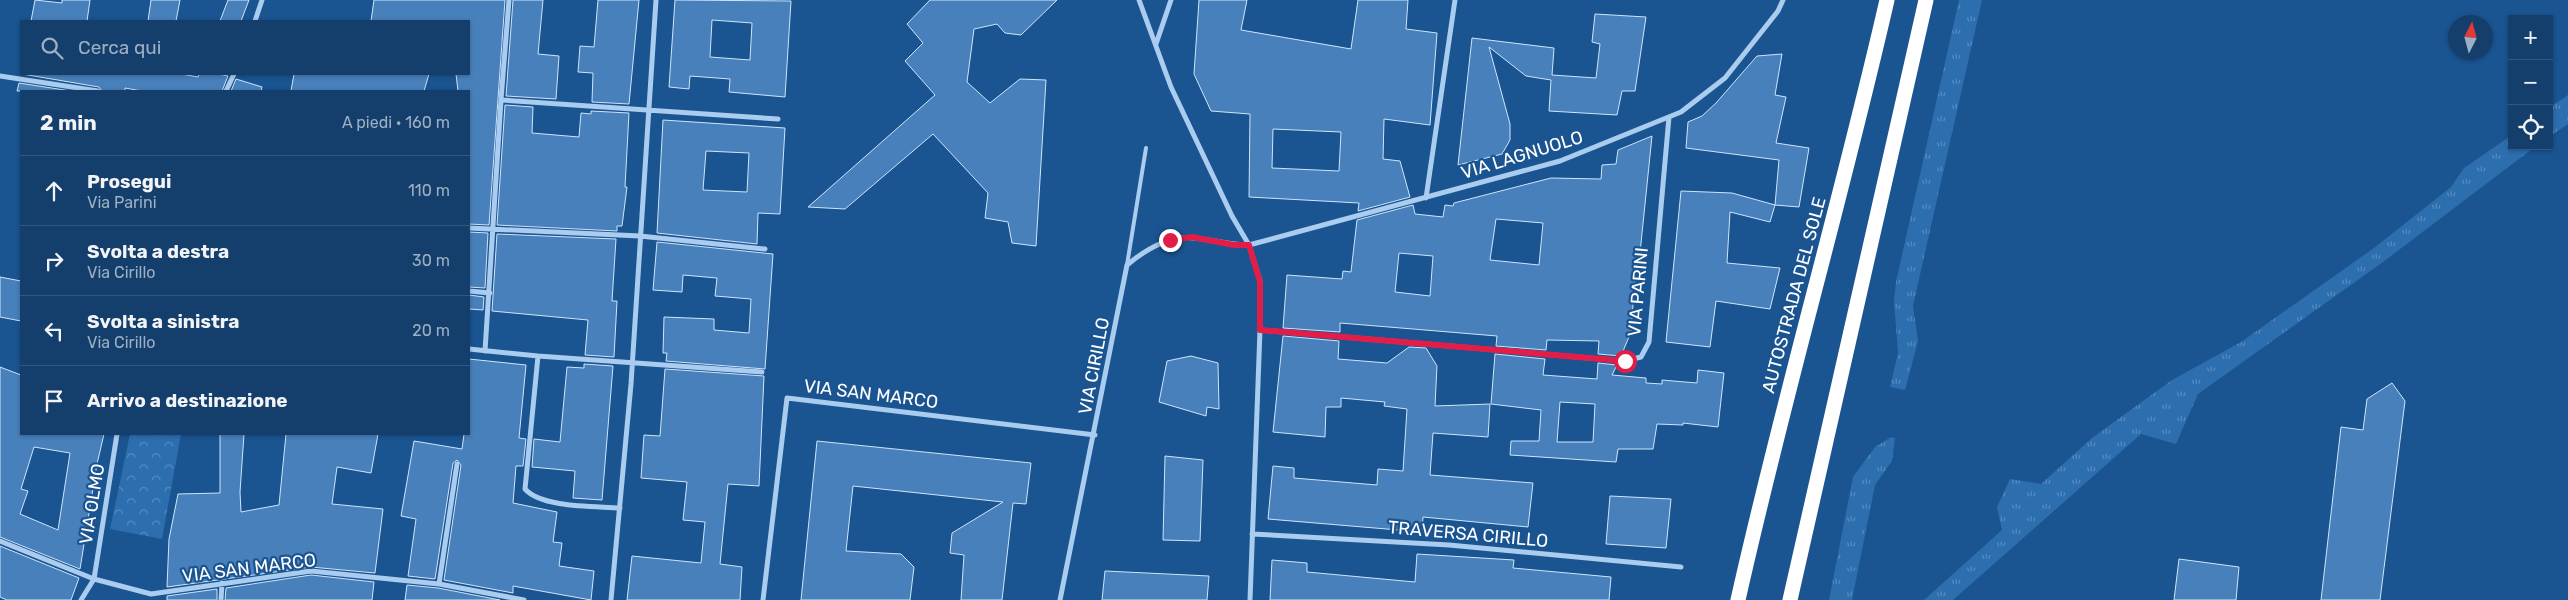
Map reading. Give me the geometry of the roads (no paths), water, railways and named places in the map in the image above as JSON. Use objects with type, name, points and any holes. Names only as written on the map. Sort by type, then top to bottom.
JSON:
[{"type":"highway","name":"AUTOSTRADA DEL SOLE","points":[[1738,600],[1763,489],[1859,121],[1887,0]]},
{"type":"highway","points":[[1790,600],[1926,0]]},
{"type":"street","points":[[255,20],[262,0]]},
{"type":"street","points":[[486,351],[509,0]]},
{"type":"street","points":[[611,600],[632,363],[647,112],[656,0]]},
{"type":"street","points":[[1139,0],[1171,87],[1232,216],[1249,245],[1260,282],[1260,330],[1250,600]]},
{"type":"street","points":[[1156,44],[1171,0]]},
{"type":"street","points":[[1426,198],[1455,0]]},
{"type":"street","name":"VIA LAGNUOLO","points":[[1249,245],[1560,161],[1681,112],[1725,78],[1778,12],[1783,0]]},
{"type":"street","points":[[226,90],[234,75]]},
{"type":"street","points":[[0,76],[91,90]]},
{"type":"street","points":[[501,100],[778,120]]},
{"type":"street","name":"VIA PARINI","points":[[1260,330],[1625,361],[1641,357],[1649,342],[1668,117]]},
{"type":"street","points":[[470,228],[494,231],[514,229],[640,236],[766,248]]},
{"type":"street","points":[[1127,265],[1146,249],[1170,240],[1192,237],[1234,245],[1249,245]]},
{"type":"street","name":"VIA CIRILLO","points":[[1060,600],[1127,265]]},
{"type":"street","points":[[470,291],[490,293]]},
{"type":"street","points":[[470,349],[538,356],[762,372]]},
{"type":"street","points":[[538,356],[525,489],[531,496],[552,502],[620,508]]},
{"type":"street","name":"VIA SAN MARCO","points":[[763,600],[787,398],[1094,435]]},
{"type":"street","name":"VIA OLMO","points":[[94,580],[117,435]]},
{"type":"street","points":[[439,584],[457,464]]},
{"type":"street","name":"TRAVERSA CIRILLO","points":[[1252,534],[1449,545],[1681,567]]},
{"type":"street","name":"VIA SAN MARCO","points":[[0,541],[94,580],[151,594],[311,572],[439,584],[524,600]]},
{"type":"street","points":[[81,600],[94,580]]},
{"type":"street","points":[[221,600],[222,583]]},
{"type":"lane","points":[[1127,265],[1146,148]]}]
